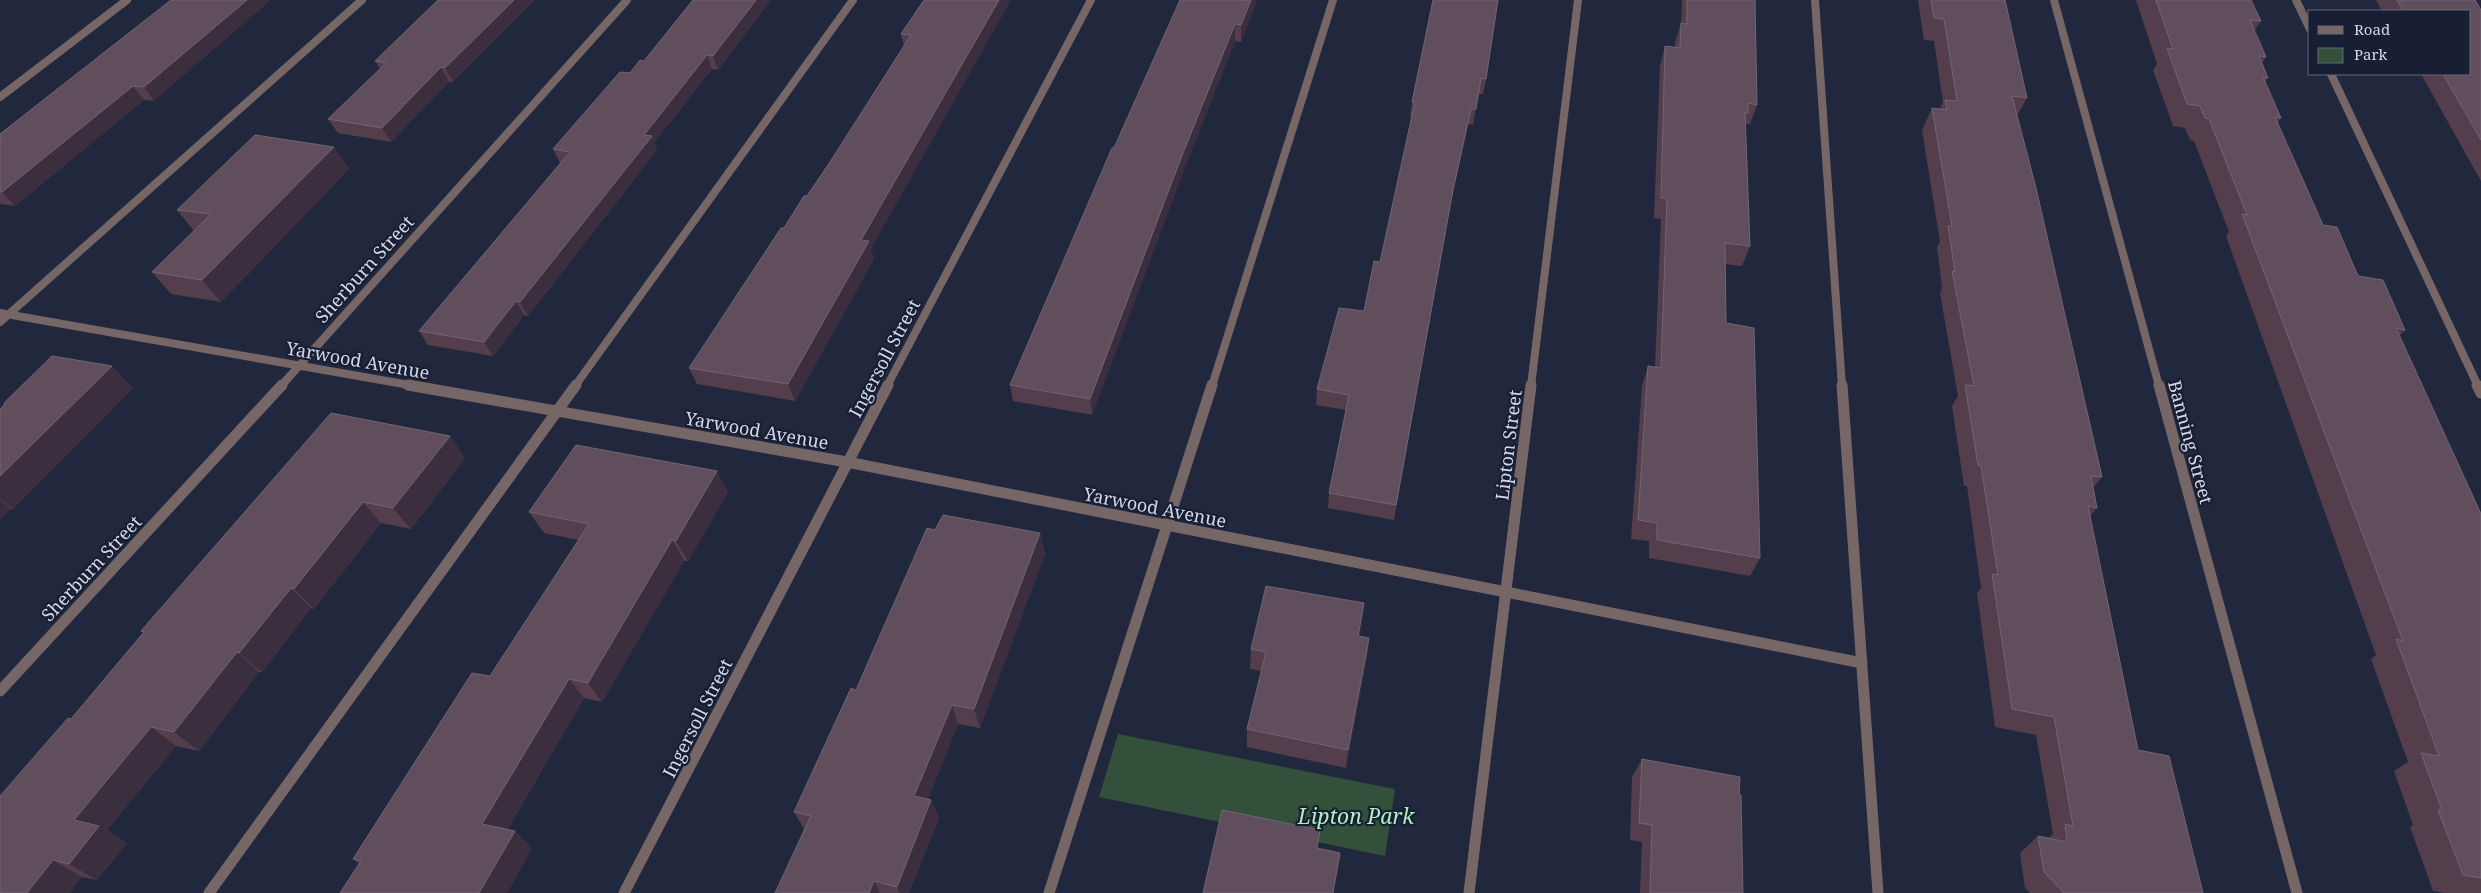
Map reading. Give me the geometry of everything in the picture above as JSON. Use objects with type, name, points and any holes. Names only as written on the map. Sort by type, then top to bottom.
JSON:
[{"type":"street","points":[[0,97],[127,0]]},
{"type":"street","points":[[0,322],[4,314],[362,0]]},
{"type":"street","name":"Sherburn Street","points":[[0,691],[299,366],[627,0]]},
{"type":"street","points":[[209,893],[853,0]]},
{"type":"street","name":"Ingersoll Street","points":[[624,893],[847,462],[1091,0]]},
{"type":"street","points":[[1049,893],[1168,526],[1333,0]]},
{"type":"street","name":"Lipton Street","points":[[1469,893],[1578,0]]},
{"type":"street","points":[[1815,0],[1878,893]]},
{"type":"street","name":"Banning Street","points":[[2054,0],[2297,893]]},
{"type":"street","points":[[2296,0],[2308,24]]},
{"type":"street","points":[[2331,75],[2481,393]]},
{"type":"street","name":"Yarwood Avenue","points":[[4,314],[847,462],[1862,662]]},
{"type":"green space","name":"Lipton Park","points":[[1118,734],[1395,789],[1385,856],[1099,797]]},
{"type":"building","points":[[171,0],[247,0],[144,87],[133,86],[0,192],[0,140],[2,138],[0,138],[0,134]]},
{"type":"building","points":[[438,0],[514,0],[445,68],[441,67],[382,128],[328,119],[386,63],[375,61]]},
{"type":"building","points":[[693,0],[756,0],[713,56],[707,55],[644,135],[652,136],[520,302],[516,301],[484,342],[419,331],[570,152],[553,149],[620,72],[630,73],[640,60],[644,61]]},
{"type":"building","points":[[924,0],[999,0],[861,240],[869,241],[788,384],[689,368],[781,228],[784,228],[804,196],[807,196],[830,162],[911,35],[901,34]]},
{"type":"building","points":[[1180,0],[1251,0],[1241,25],[1235,24],[1181,158],[1090,399],[1010,385],[1112,148],[1114,148]]},
{"type":"building","points":[[1433,0],[1498,0],[1486,79],[1481,78],[1476,109],[1471,109],[1453,190],[1396,505],[1329,493],[1349,395],[1317,389],[1339,308],[1364,311],[1374,261],[1380,262],[1415,102],[1412,102]]},
{"type":"building","points":[[1687,0],[1755,0],[1757,105],[1748,103],[1748,113],[1745,112],[1750,246],[1725,243],[1726,323],[1754,328],[1760,558],[1657,540],[1657,523],[1638,520],[1648,366],[1661,368],[1667,199],[1661,198],[1665,46],[1680,48],[1681,23],[1687,24]]},
{"type":"building","points":[[1931,0],[2005,0],[2027,98],[2012,96],[2036,188],[2102,477],[2091,476],[2097,508],[2088,506],[2138,750],[2169,756],[2203,893],[2064,893],[2044,872],[2038,836],[2067,842],[2065,824],[2073,826],[2054,717],[2012,709],[1992,574],[1998,575],[1981,466],[1978,465],[1965,385],[1974,386],[1952,271],[1955,272],[1948,226],[1952,226],[1932,108],[1947,110],[1945,100],[1957,101],[1944,19],[1934,18]]},
{"type":"building","points":[[2156,0],[2251,0],[2261,21],[2250,20],[2266,57],[2259,56],[2268,78],[2263,77],[2281,118],[2275,117],[2323,225],[2337,227],[2358,276],[2383,280],[2405,330],[2396,328],[2481,514],[2481,878],[2463,875],[2438,810],[2442,810],[2421,753],[2439,756],[2396,639],[2403,641],[2242,214],[2247,215],[2209,119],[2205,118],[2200,106],[2187,104],[2167,48],[2173,49]]},
{"type":"building","points":[[2397,0],[2475,0],[2481,10],[2481,140],[2444,75],[2471,75],[2471,10],[2402,10]]},
{"type":"building","points":[[255,135],[334,147],[202,280],[152,272],[211,214],[177,210]]},
{"type":"building","points":[[52,356],[112,366],[0,476],[0,409]]},
{"type":"building","points":[[331,413],[450,436],[393,508],[363,502],[294,589],[291,588],[239,653],[237,652],[174,732],[151,727],[74,820],[99,826],[69,864],[53,860],[27,893],[0,893],[0,796],[68,718],[71,719],[144,632],[141,631]]},
{"type":"building","points":[[576,445],[717,471],[676,541],[672,540],[588,683],[569,679],[482,824],[515,831],[479,893],[340,893],[361,861],[353,859],[472,673],[490,676],[589,524],[529,512]]},
{"type":"building","points":[[943,515],[1040,533],[974,709],[952,705],[914,796],[931,800],[897,887],[874,881],[869,893],[775,893],[811,816],[794,812],[851,688],[856,690],[927,528],[935,530]]},
{"type":"building","points":[[1266,586],[1364,603],[1358,636],[1369,638],[1348,750],[1247,729],[1266,652],[1251,649]]},
{"type":"building","points":[[1642,759],[1740,777],[1743,893],[1650,893],[1652,825],[1639,823]]},
{"type":"building","points":[[1222,810],[1320,830],[1317,848],[1340,853],[1333,893],[1203,893]]}]
